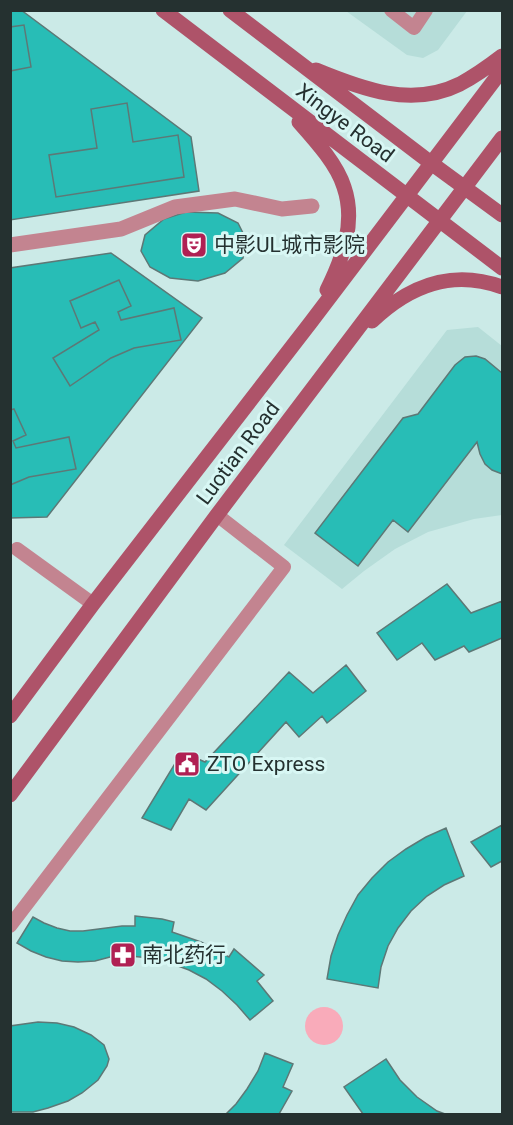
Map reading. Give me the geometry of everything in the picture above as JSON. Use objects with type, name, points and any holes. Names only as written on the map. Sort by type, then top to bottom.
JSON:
[{"type":"main road","name":"Xingye Road","points":[[163,10],[502,268]]},
{"type":"main road","name":"Xingye Road","points":[[230,10],[502,215]]},
{"type":"main road","points":[[297,62],[368,90],[410,95],[443,91],[459,85],[502,56]]},
{"type":"main road","name":"Luotian Road","points":[[10,716],[93,604],[312,322],[502,70]]},
{"type":"main road","points":[[275,96],[324,153],[344,186],[347,201],[348,231],[343,254],[312,322]]},
{"type":"main road","name":"Luotian Road","points":[[10,795],[217,515],[502,138]]},
{"type":"main road","points":[[344,348],[395,302],[431,283],[451,279],[473,279],[502,287]]},
{"type":"street","points":[[10,245],[121,229],[175,207],[235,199],[282,209],[312,206]]},
{"type":"lane","points":[[391,10],[414,28],[426,10]]},
{"type":"lane","points":[[10,926],[285,567],[217,515]]},
{"type":"lane","points":[[17,549],[93,604]]},
{"type":"shaded area","points":[[346,11],[467,11],[438,50],[423,58],[407,55]]},
{"type":"shaded area","points":[[478,327],[502,346],[502,515],[474,519],[428,532],[395,549],[342,589],[284,545],[447,330]]},
{"type":"shaded area","points":[[324,1007],[337,1013],[343,1026],[337,1039],[324,1045],[311,1039],[305,1026],[311,1013]]},
{"type":"building","points":[[10,10],[21,10],[191,137],[199,191],[10,220]]},
{"type":"building","points":[[24,25],[31,67],[10,71],[10,27]]},
{"type":"building","points":[[127,103],[133,142],[178,135],[184,177],[56,197],[49,155],[97,148],[91,109]]},
{"type":"building","name":"中影UL城市影院","points":[[186,212],[218,213],[238,223],[246,239],[243,258],[225,273],[198,281],[170,278],[150,267],[141,251],[145,235],[164,219]]},
{"type":"building","points":[[111,253],[202,318],[47,517],[10,518],[10,268]]},
{"type":"building","points":[[119,280],[131,306],[118,312],[121,320],[174,308],[181,340],[134,348],[111,358],[70,386],[53,358],[99,330],[95,322],[81,328],[70,301]]},
{"type":"building","points":[[476,356],[485,359],[502,373],[502,474],[485,464],[477,442],[408,532],[393,520],[358,566],[315,533],[403,418],[418,414],[455,365],[465,357]]},
{"type":"building","points":[[14,409],[26,435],[13,441],[16,448],[69,437],[76,469],[29,477],[10,485],[10,410]]},
{"type":"building","points":[[447,584],[471,613],[502,601],[502,638],[469,652],[464,646],[435,660],[422,643],[397,660],[377,633]]},
{"type":"building","points":[[346,665],[366,691],[327,723],[322,716],[299,737],[286,722],[206,810],[189,799],[171,830],[142,818],[182,752],[205,762],[289,672],[313,693]]},
{"type":"building","points":[[502,825],[502,861],[491,867],[471,842]]},
{"type":"building","points":[[446,828],[464,876],[427,896],[411,911],[388,946],[381,967],[378,988],[327,979],[338,935],[358,895],[388,862],[426,837]]},
{"type":"building","points":[[135,916],[174,922],[172,932],[201,942],[229,957],[234,949],[264,975],[257,981],[273,1001],[250,1020],[222,991],[206,979],[170,963],[130,956],[110,957],[95,961],[62,961],[31,951],[17,943],[33,917],[57,928],[83,931],[135,926]]},
{"type":"building","points":[[38,1022],[74,1027],[91,1035],[104,1045],[109,1059],[107,1066],[98,1080],[68,1101],[33,1112],[10,1112],[10,1026]]},
{"type":"building","points":[[265,1053],[293,1064],[283,1087],[292,1091],[279,1114],[226,1114],[247,1089]]},
{"type":"building","points":[[386,1059],[400,1080],[417,1097],[445,1114],[363,1114],[344,1087]]},
{"type":"place","name":"中影UL城市影院","points":[[194,245]]},
{"type":"place","name":"ZTO Express","points":[[187,764]]},
{"type":"place","name":"南北药行","points":[[123,955]]}]
